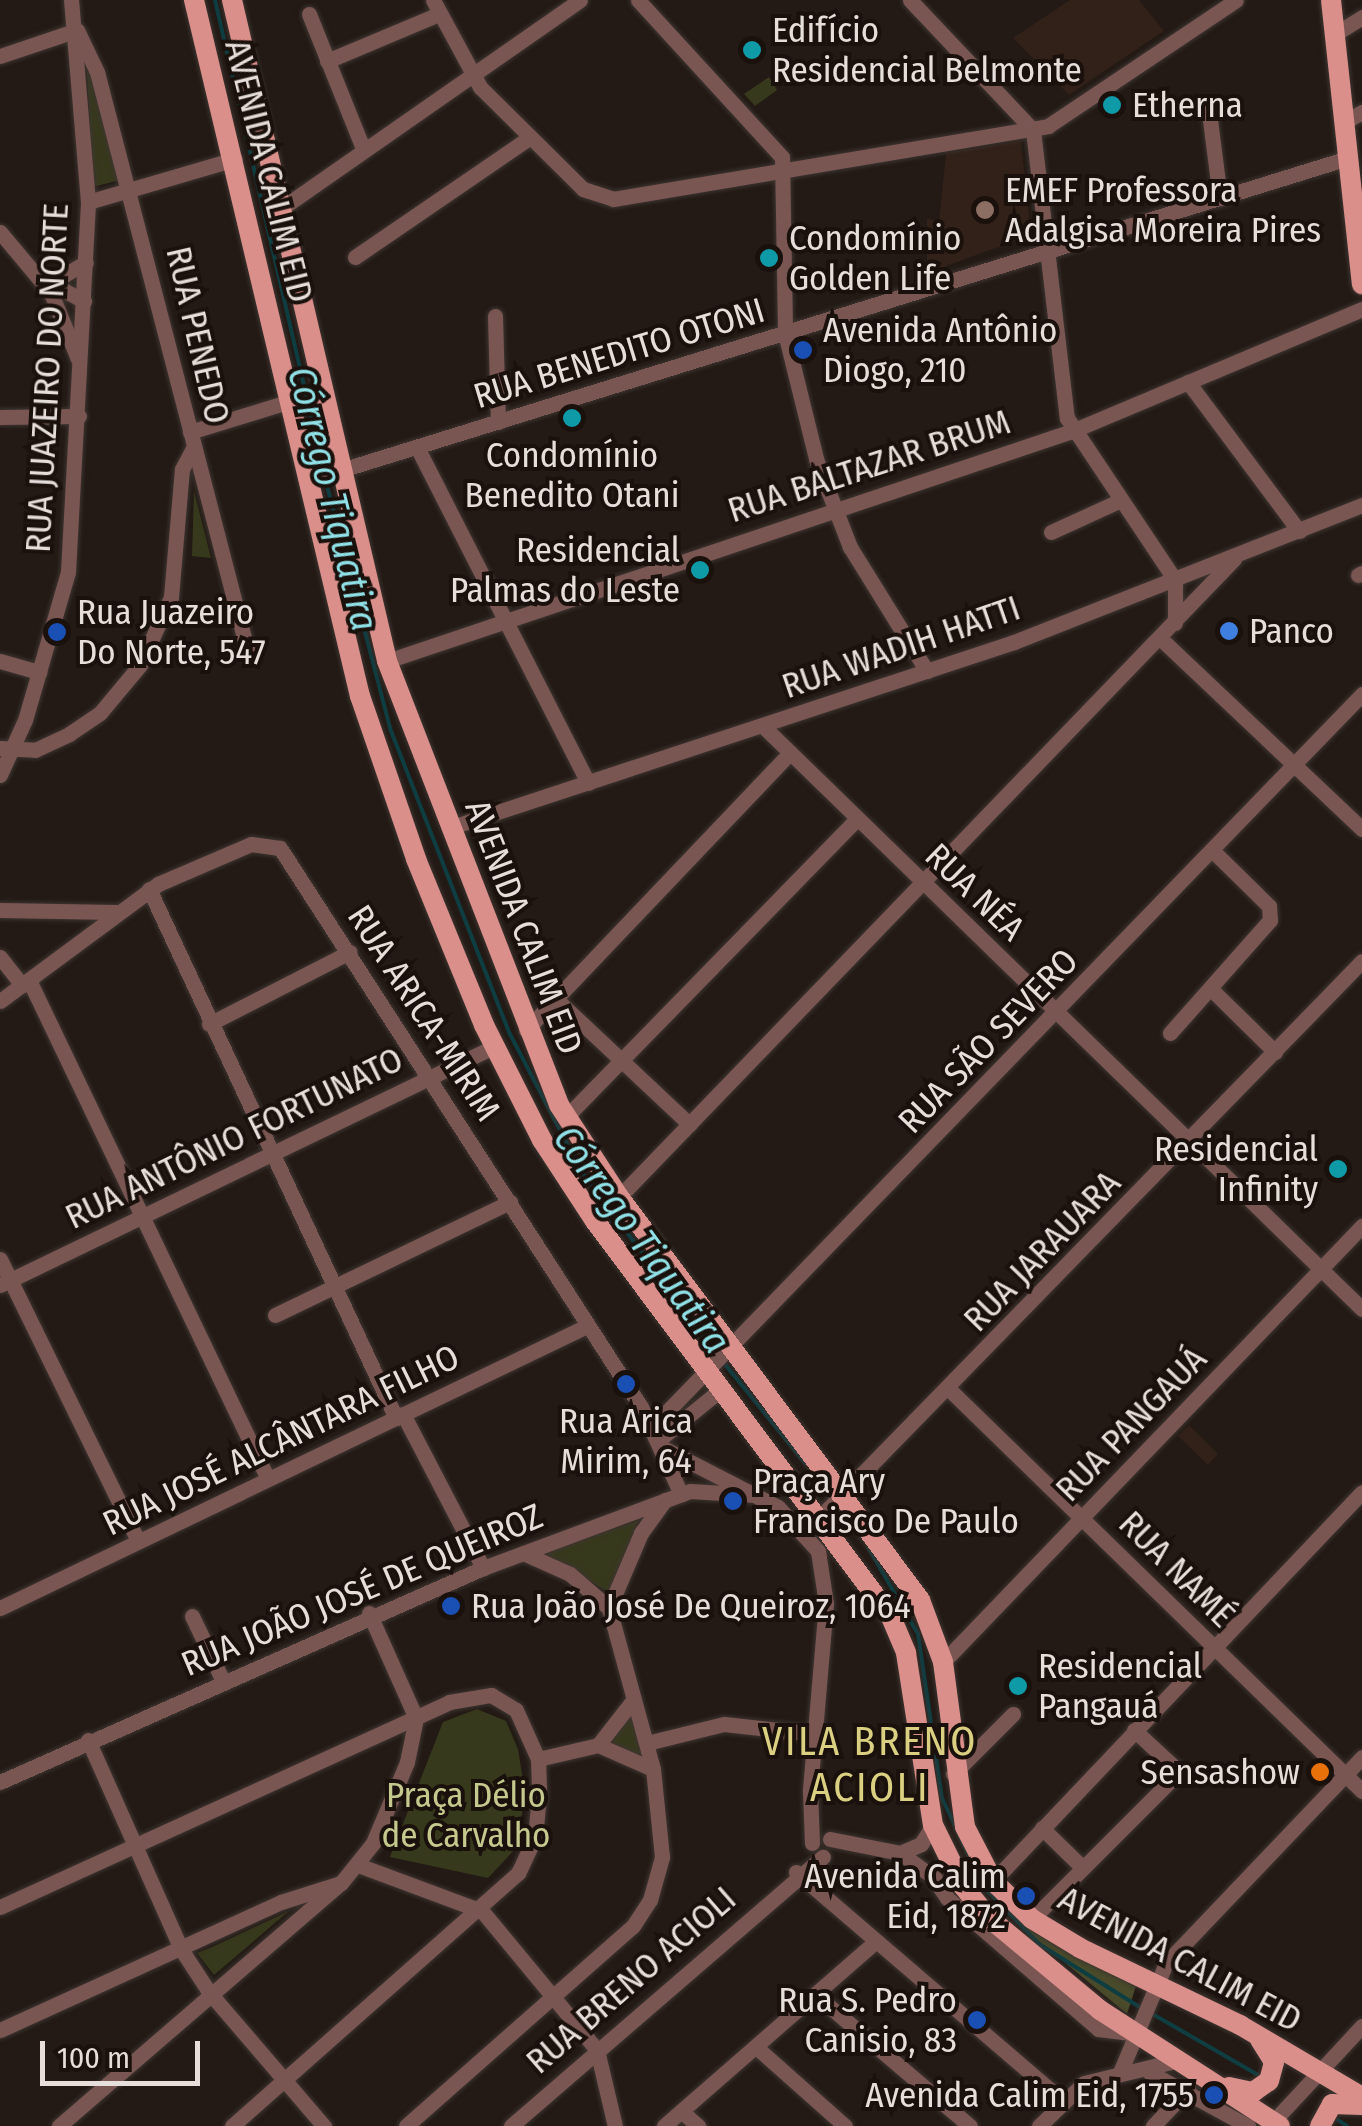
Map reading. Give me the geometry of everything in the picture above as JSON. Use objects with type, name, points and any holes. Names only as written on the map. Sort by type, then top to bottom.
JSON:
[{"type":"main road","name":"AVENIDA CALIM EID","points":[[194,0],[291,401],[325,475],[387,661],[526,1030],[566,1117],[820,1517],[874,1586],[900,1636],[933,1825],[956,1874],[988,1917],[1176,2061],[1193,2082],[1274,2125]]},
{"type":"main road","name":"AVENIDA CALIM EID","points":[[232,0],[279,210],[360,696],[416,859],[494,1046],[572,1188],[721,1366],[846,1494],[920,1600],[943,1662],[953,1774],[965,1827],[992,1881],[1032,1918],[1152,1989],[1240,2025],[1362,2097]]},
{"type":"main road","points":[[1331,0],[1353,117],[1348,158],[1362,284]]},
{"type":"main road","points":[[1193,2082],[1245,2092],[1270,2081],[1271,2054],[1240,2025]]},
{"type":"main road","points":[[1320,2126],[1332,2104],[1362,2105]]},
{"type":"street","name":"RUA JUAZEIRO DO NORTE","points":[[0,775],[40,672],[68,572],[88,202],[74,80],[77,30],[71,0]]},
{"type":"street","points":[[279,210],[580,0]]},
{"type":"street","points":[[638,0],[776,148],[784,167],[785,332],[834,510],[857,560],[928,671]]},
{"type":"street","points":[[910,0],[1033,130],[1072,431],[1175,580],[1176,623]]},
{"type":"street","points":[[327,61],[436,7],[470,74],[582,189],[601,198],[1033,130],[1236,0]]},
{"type":"street","points":[[308,14],[363,148]]},
{"type":"street","points":[[1335,34],[1362,16]]},
{"type":"street","points":[[0,56],[77,30]]},
{"type":"street","name":"RUA PENEDO","points":[[77,30],[98,72],[132,189],[191,440],[249,657]]},
{"type":"street","points":[[1209,112],[1220,198]]},
{"type":"street","points":[[355,257],[530,137]]},
{"type":"street","points":[[88,202],[235,158]]},
{"type":"street","name":"RUA BENEDITO OTONI","points":[[325,475],[1046,247],[1348,158]]},
{"type":"street","points":[[0,232],[46,280],[84,309]]},
{"type":"street","points":[[46,280],[86,262]]},
{"type":"street","points":[[46,280],[81,370]]},
{"type":"street","points":[[59,308],[84,309]]},
{"type":"street","name":"RUA BALTAZAR BRUM","points":[[387,661],[1072,431],[1362,309]]},
{"type":"street","points":[[496,316],[498,422]]},
{"type":"street","points":[[1188,382],[1299,531]]},
{"type":"street","points":[[7,750],[35,750],[70,734],[100,713],[140,665],[171,596],[182,469],[191,440],[291,401]]},
{"type":"street","points":[[0,417],[79,416]]},
{"type":"street","points":[[417,447],[500,620],[588,783]]},
{"type":"street","points":[[1051,532],[1121,500]]},
{"type":"street","name":"RUA WADIH HATTI","points":[[452,827],[928,671],[1175,580],[1362,505]]},
{"type":"street","points":[[620,1197],[1237,556]]},
{"type":"street","points":[[1161,639],[1362,829]]},
{"type":"street","points":[[0,661],[40,672]]},
{"type":"street","name":"RUA SÃO SEVERO","points":[[659,1438],[721,1366],[1362,694]]},
{"type":"street","name":"RUA NÉA","points":[[763,726],[1362,1309]]},
{"type":"street","points":[[526,1030],[789,754]]},
{"type":"street","points":[[566,1117],[624,1062],[856,819]]},
{"type":"street","name":"RUA ARICA-MIRIM","points":[[0,1001],[149,889],[238,849],[272,844],[287,855],[659,1438],[673,1497]]},
{"type":"street","points":[[1170,1032],[1272,913],[1213,851]]},
{"type":"street","points":[[149,889],[335,1287],[482,1568]]},
{"type":"street","points":[[0,910],[116,912]]},
{"type":"street","points":[[209,1024],[350,952]]},
{"type":"street","points":[[0,957],[25,982],[268,1479]]},
{"type":"street","name":"RUA JARAUARA","points":[[820,1517],[950,1390],[1362,961]]},
{"type":"street","points":[[1210,989],[1276,1052]]},
{"type":"street","points":[[556,998],[689,1124]]},
{"type":"street","name":"RUA ANTÔNIO FORTUNATO","points":[[5,1283],[494,1046]]},
{"type":"street","points":[[274,1316],[510,1202]]},
{"type":"street","name":"RUA PANGAUÁ","points":[[943,1662],[1362,1226]]},
{"type":"street","points":[[0,1259],[5,1283],[138,1541]]},
{"type":"street","name":"RUA JOSÉ ALCÂNTARA FILHO","points":[[2,1601],[138,1541],[588,1326]]},
{"type":"street","name":"RUA NAMÉ","points":[[950,1390],[1362,1791]]},
{"type":"street","points":[[659,1438],[796,1521],[815,1543],[824,1568],[811,1810],[822,1846],[900,1853],[988,1917]]},
{"type":"street","name":"RUA JOÃO JOSÉ DE QUEIROZ","points":[[0,1782],[370,1613],[482,1568],[673,1497],[714,1488],[756,1495]]},
{"type":"street","points":[[992,1881],[1362,1492]]},
{"type":"street","points":[[609,1608],[641,1533],[673,1497]]},
{"type":"street","points":[[406,2126],[633,1926],[650,1900],[664,1837],[647,1742],[609,1608],[570,1574],[523,1553]]},
{"type":"street","points":[[59,2126],[358,1865],[398,1786],[416,1718],[370,1613]]},
{"type":"street","points":[[192,1616],[222,1679]]},
{"type":"street","points":[[0,1907],[464,1696],[492,1695],[516,1710],[538,1758],[532,1846],[518,1873],[482,1910],[232,2126]]},
{"type":"street","points":[[598,1745],[634,1698]]},
{"type":"street","points":[[953,1774],[1013,1714]]},
{"type":"street","points":[[647,1742],[724,1724],[814,1734]]},
{"type":"street","points":[[1032,1918],[1174,1774],[1134,1730]]},
{"type":"street","points":[[88,1740],[180,1949],[208,1992],[324,2126]]},
{"type":"street","points":[[538,1758],[598,1745],[653,1769]]},
{"type":"street","points":[[1120,2070],[1166,1963],[1362,1756]]},
{"type":"street","points":[[900,1853],[921,1844],[933,1825]]},
{"type":"street","points":[[1042,1828],[1082,1868]]},
{"type":"street","name":"RUA BRENO ACIOLI","points":[[510,2126],[796,1876],[822,1846]]},
{"type":"street","points":[[358,1865],[482,1910],[597,2050],[615,2126]]},
{"type":"street","points":[[929,1872],[948,1898],[1098,2028],[1136,2029]]},
{"type":"street","points":[[796,1876],[1063,2102]]},
{"type":"street","points":[[0,2030],[281,1902],[341,1882]]},
{"type":"street","points":[[664,2126],[874,1943]]},
{"type":"street","points":[[816,1995],[970,2126]]},
{"type":"street","points":[[1274,2125],[1362,2026]]},
{"type":"street","points":[[756,2046],[846,2126]]},
{"type":"street","points":[[1039,2126],[1084,2083],[1120,2070],[1176,2061]]},
{"type":"street","points":[[1149,2072],[1193,2082],[1248,2126]]},
{"type":"street","points":[[1153,2126],[1193,2082]]},
{"type":"street","points":[[682,2112],[698,2126]]},
{"type":"shaded area","name":"Etherna","points":[[1070,0],[1139,0],[1164,31],[1069,95],[1013,38]]},
{"type":"shaded area","name":"EMEF Professora Adalgisa Moreira Pires","points":[[1021,141],[1031,235],[927,273],[927,218],[939,222],[946,153]]},
{"type":"shaded area","points":[[1189,1425],[1218,1454],[1208,1465],[1178,1436]]},
{"type":"green space","points":[[91,70],[120,180],[93,187],[87,73]]},
{"type":"green space","points":[[769,77],[777,90],[755,106],[744,94]]},
{"type":"green space","points":[[194,491],[211,558],[192,556]]},
{"type":"green space","points":[[639,1520],[608,1592],[544,1553]]},
{"type":"green space","name":"Praça Délio de Carvalho","points":[[477,1709],[506,1721],[518,1749],[525,1793],[517,1847],[488,1878],[390,1857],[443,1722]]},
{"type":"green space","points":[[636,1710],[648,1763],[605,1745]]},
{"type":"green space","points":[[984,1881],[1136,1986],[1127,2014],[1011,1918]]},
{"type":"green space","points":[[289,1911],[214,1975],[197,1953],[210,1948]]},
{"type":"waterway","name":"Córrego Tiquatira","points":[[215,0],[324,473]]},
{"type":"waterway","name":"Córrego Tiquatira","points":[[326,482],[391,731],[510,1034],[580,1169],[717,1354]]},
{"type":"waterway","name":"Córrego Tiquatira","points":[[723,1362],[805,1463]]},
{"type":"waterway","name":"Córrego Tiquatira","points":[[868,1547],[918,1634],[942,1798],[983,1886],[1039,1944],[1141,2008]]},
{"type":"waterway","name":"Córrego Tiquatira","points":[[1149,2012],[1258,2075]]},
{"type":"waterway","name":"Córrego Tiquatira","points":[[1338,2120],[1347,2126]]},
{"type":"place","name":"Edifício Residencial Belmonte","points":[[752,50]]},
{"type":"place","name":"Etherna","points":[[1112,105]]},
{"type":"place","name":"EMEF Professora Adalgisa Moreira Pires","points":[[985,210]]},
{"type":"place","name":"Condomínio Golden Life","points":[[769,258]]},
{"type":"place","name":"Avenida Antônio Diogo, 210","points":[[803,350]]},
{"type":"place","name":"Condomínio Benedito Otani","points":[[572,418]]},
{"type":"place","name":"Residencial Palmas do Leste","points":[[700,570]]},
{"type":"place","name":"Panco","points":[[1229,631]]},
{"type":"place","name":"Rua Juazeiro Do Norte, 547","points":[[57,632]]},
{"type":"place","name":"Residencial Infinity","points":[[1338,1169]]},
{"type":"place","name":"Rua Arica Mirim, 64","points":[[626,1384]]},
{"type":"place","name":"Praça Ary Francisco De Paulo","points":[[733,1501]]},
{"type":"place","name":"Rua João José De Queiroz, 1064","points":[[451,1606]]},
{"type":"place","name":"Residencial Pangauá","points":[[1018,1686]]},
{"type":"place","name":"Sensashow","points":[[1320,1772]]},
{"type":"place","name":"Avenida Calim Eid, 1872","points":[[1026,1896]]},
{"type":"place","name":"Rua S. Pedro Canisio, 83","points":[[977,2020]]},
{"type":"place","name":"Avenida Calim Eid, 1755","points":[[1214,2095]]},
{"type":"district","name":"VILA BRENO ACIOLI","points":[[870,1765]]}]
